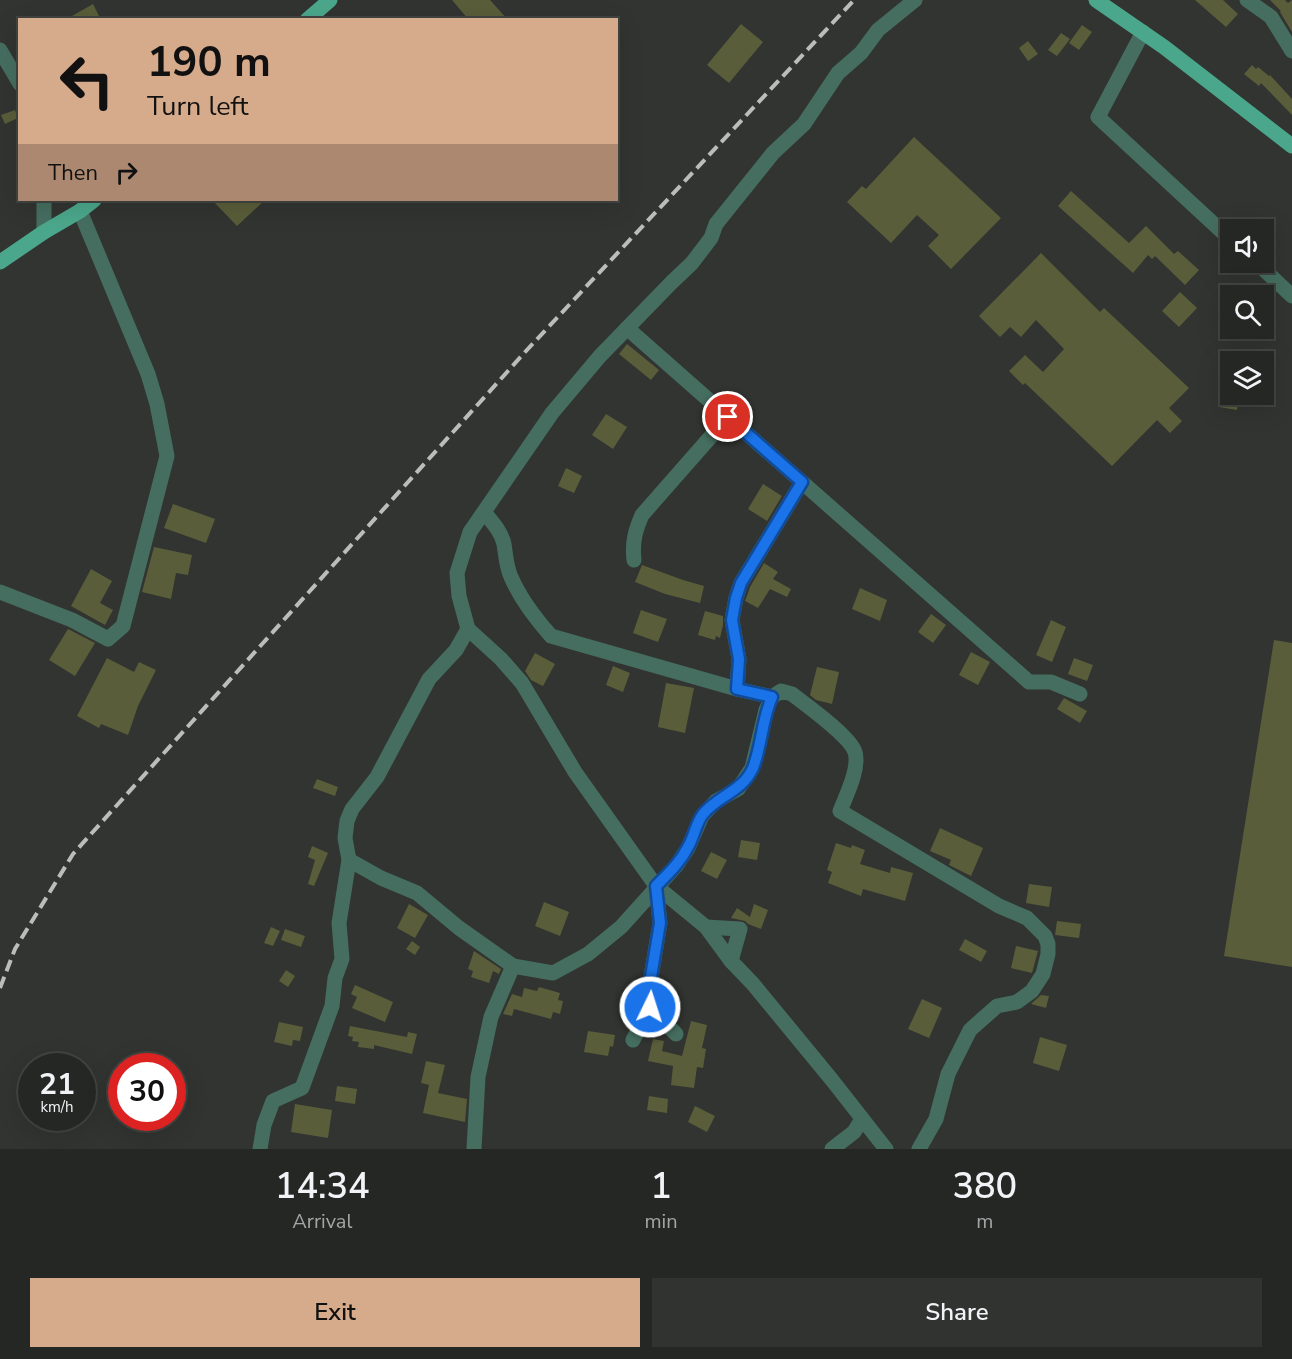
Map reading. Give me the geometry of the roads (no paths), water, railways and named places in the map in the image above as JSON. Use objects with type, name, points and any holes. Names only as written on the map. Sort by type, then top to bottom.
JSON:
[{"type":"main road","points":[[309,18],[330,0]]},
{"type":"main road","points":[[1096,0],[1143,32],[1292,146]]},
{"type":"main road","points":[[0,262],[93,201]]},
{"type":"street","points":[[886,1149],[753,984],[731,962],[706,927],[656,886],[574,771],[522,683],[501,659],[468,629],[459,596],[457,573],[470,532],[552,413],[600,356],[692,263],[711,238],[716,224],[773,153],[804,124],[838,74],[861,53],[878,30],[915,0]]},
{"type":"street","points":[[1247,0],[1271,17],[1292,51]]},
{"type":"street","points":[[1143,32],[1098,117],[1220,230]]},
{"type":"street","points":[[0,50],[18,81]]},
{"type":"street","points":[[44,201],[44,232]]},
{"type":"street","points":[[0,592],[72,620],[108,639],[118,631],[123,626],[167,456],[157,404],[148,374],[80,211]]},
{"type":"street","points":[[1268,273],[1292,296]]},
{"type":"street","points":[[627,328],[1029,682],[1051,682],[1080,694]]},
{"type":"street","points":[[634,560],[633,538],[642,516],[728,417]]},
{"type":"street","points":[[737,689],[739,659],[732,620],[736,598],[741,583],[802,482]]},
{"type":"street","points":[[484,512],[497,527],[512,579],[537,620],[551,636],[772,697]]},
{"type":"street","points":[[260,1149],[264,1125],[273,1101],[302,1088],[332,1006],[335,978],[342,959],[339,923],[349,860],[345,838],[347,821],[352,809],[377,777],[429,679],[456,650],[468,629]]},
{"type":"street","points":[[349,860],[381,878],[417,893],[459,928],[513,966],[553,973],[588,954],[621,927],[676,866],[688,848],[702,816],[716,801],[738,789],[752,768],[766,710],[772,697],[781,691],[792,694],[843,736],[855,752],[854,779],[840,811],[999,906],[1027,918],[1045,936],[1048,944],[1042,974],[1032,991],[1017,1002],[997,1006],[970,1030],[948,1074],[936,1119],[919,1149]]},
{"type":"street","points":[[633,1040],[650,1007],[651,977],[660,923],[656,886]]},
{"type":"street","points":[[706,927],[740,929],[731,962]]},
{"type":"street","points":[[474,1149],[478,1077],[491,1017],[513,966]]},
{"type":"street","points":[[650,1007],[676,1034]]},
{"type":"street","points":[[832,1149],[854,1132],[861,1119]]},
{"type":"railway","points":[[0,988],[15,949],[73,854],[526,351],[854,0]]}]
